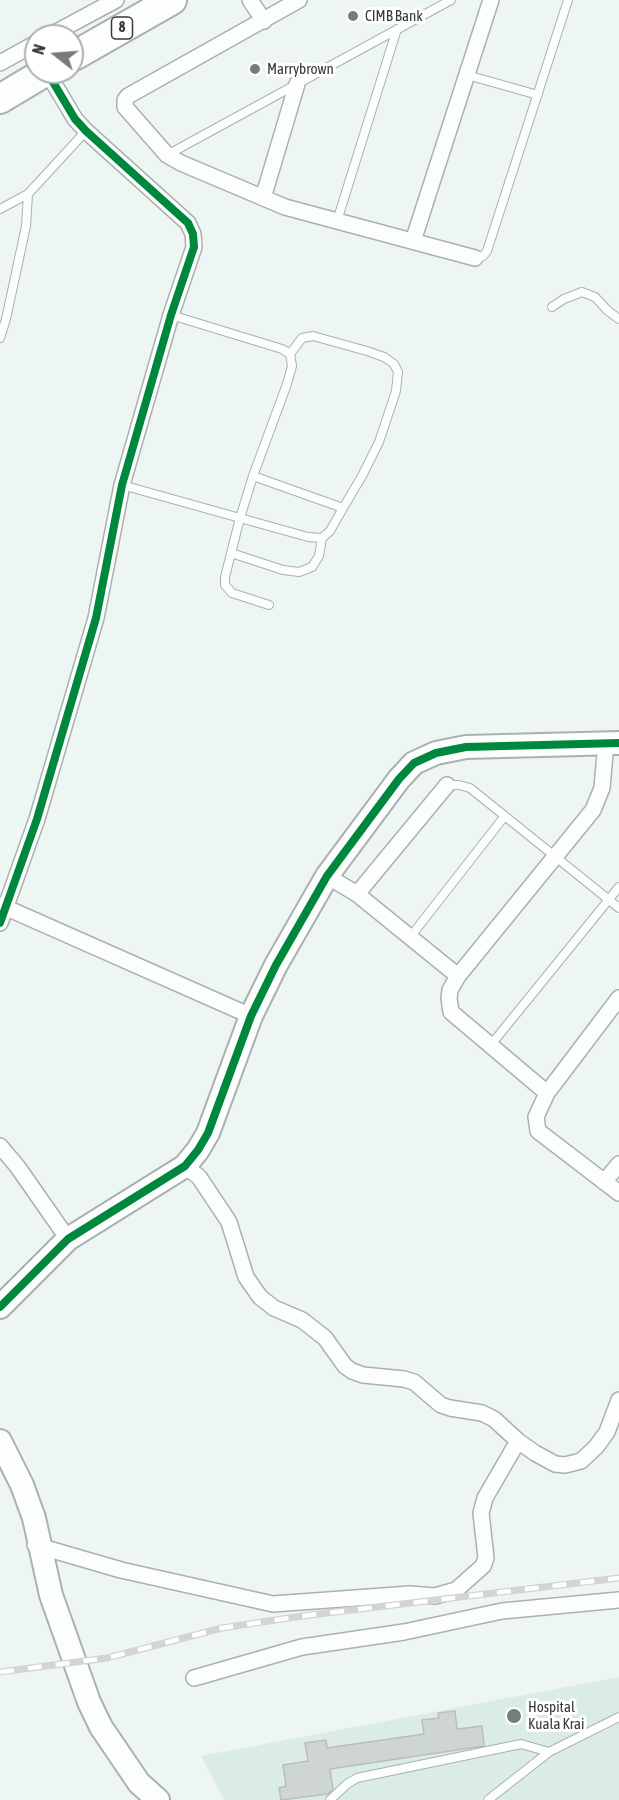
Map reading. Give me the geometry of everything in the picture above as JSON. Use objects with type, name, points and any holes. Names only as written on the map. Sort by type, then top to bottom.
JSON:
[{"type":"highway","name":"8","points":[[84,49],[155,4]]},
{"type":"highway","points":[[0,99],[26,84]]},
{"type":"street","points":[[71,24],[116,0]]},
{"type":"street","points":[[250,0],[264,21]]},
{"type":"street","points":[[299,0],[128,96],[125,100],[125,107],[167,155],[181,163],[285,207],[475,258]]},
{"type":"street","points":[[413,241],[491,0]]},
{"type":"street","points":[[0,63],[24,50]]},
{"type":"street","points":[[0,923],[3,906],[37,819],[96,618],[122,485],[171,315],[194,247],[193,234],[188,223],[86,131],[75,119],[53,84]]},
{"type":"street","points":[[263,198],[297,84]]},
{"type":"street","points":[[3,1307],[45,1260],[68,1239],[185,1166],[198,1150],[208,1132],[251,1016],[276,965],[327,876],[399,779],[414,764],[436,753],[466,747],[613,743],[602,788],[593,810],[458,976],[450,990],[451,1012],[547,1093]]},
{"type":"street","points":[[357,894],[447,785]]},
{"type":"street","points":[[327,876],[357,894],[458,976]]},
{"type":"street","points":[[3,906],[251,1016]]},
{"type":"street","points":[[619,998],[547,1093],[536,1117],[538,1131],[619,1193]]},
{"type":"street","points":[[0,1146],[17,1166],[68,1239]]},
{"type":"street","points":[[604,1182],[619,1164]]},
{"type":"street","points":[[185,1166],[199,1177],[229,1222],[246,1277],[260,1297],[274,1308],[302,1320],[325,1338],[345,1366],[352,1371],[363,1375],[414,1382],[441,1405],[482,1413],[494,1419],[534,1453],[555,1464],[565,1465],[581,1461],[596,1447],[607,1432],[619,1400]]},
{"type":"street","points":[[0,1441],[22,1485],[34,1518],[36,1546]]},
{"type":"street","points":[[36,1546],[121,1570],[273,1604],[410,1594],[435,1596],[456,1590],[483,1566],[486,1558],[481,1513],[485,1498],[518,1441]]},
{"type":"street","points":[[0,1476],[36,1546],[65,1636],[89,1702],[101,1727],[139,1783],[158,1800]]},
{"type":"street","points":[[194,1678],[302,1647],[404,1632],[502,1611],[619,1600]]},
{"type":"lane","points":[[167,155],[451,0]]},
{"type":"lane","points":[[475,258],[483,256],[487,251],[568,0]]},
{"type":"lane","points":[[337,221],[397,29]]},
{"type":"lane","points":[[467,75],[538,95]]},
{"type":"lane","points":[[0,208],[28,194],[86,131]]},
{"type":"lane","points":[[0,338],[26,226],[28,194]]},
{"type":"lane","points":[[552,307],[582,292],[595,297],[619,319]]},
{"type":"lane","points":[[0,310],[6,319]]},
{"type":"lane","points":[[171,315],[282,349],[290,354]]},
{"type":"lane","points":[[231,553],[283,570],[299,572],[312,567],[319,556],[322,538],[330,531],[379,442],[396,392],[398,372],[394,363],[384,357],[313,336],[302,338],[290,354],[292,366],[287,384],[240,518],[231,553],[225,585],[232,593],[269,605]]},
{"type":"lane","points":[[253,476],[343,508]]},
{"type":"lane","points":[[122,485],[308,537],[322,538]]},
{"type":"lane","points":[[447,785],[470,788],[619,908]]},
{"type":"lane","points":[[411,936],[504,817]]},
{"type":"lane","points":[[490,1046],[619,887]]},
{"type":"lane","points":[[488,1800],[549,1752],[619,1717]]},
{"type":"lane","points":[[330,1800],[357,1778],[521,1744],[549,1752]]},
{"type":"shaded area","name":"Hospital Kuala Krai","points":[[619,1677],[619,1800],[224,1800],[201,1756]]},
{"type":"building","points":[[455,1711],[457,1729],[482,1726],[484,1746],[330,1769],[333,1789],[328,1794],[281,1800],[279,1788],[286,1786],[283,1765],[308,1761],[305,1743],[326,1740],[327,1748],[424,1734],[422,1720],[439,1718],[438,1713]]},
{"type":"railway","points":[[0,1672],[107,1658],[222,1628],[302,1616],[619,1578]]},
{"type":"cycle path","points":[[0,923],[37,819],[96,618],[122,485],[171,315],[194,247],[193,234],[188,223],[86,131],[75,119],[54,84]]},
{"type":"cycle path","points":[[0,1307],[68,1239],[185,1166],[198,1150],[208,1133],[251,1016],[276,965],[327,876],[399,779],[414,763],[436,753],[466,747],[619,743]]},
{"type":"place","name":"CIMB Bank","points":[[353,16]]},
{"type":"place","name":"Marrybrown","points":[[255,69]]},
{"type":"place","name":"Hospital Kuala Krai","points":[[514,1716]]}]
